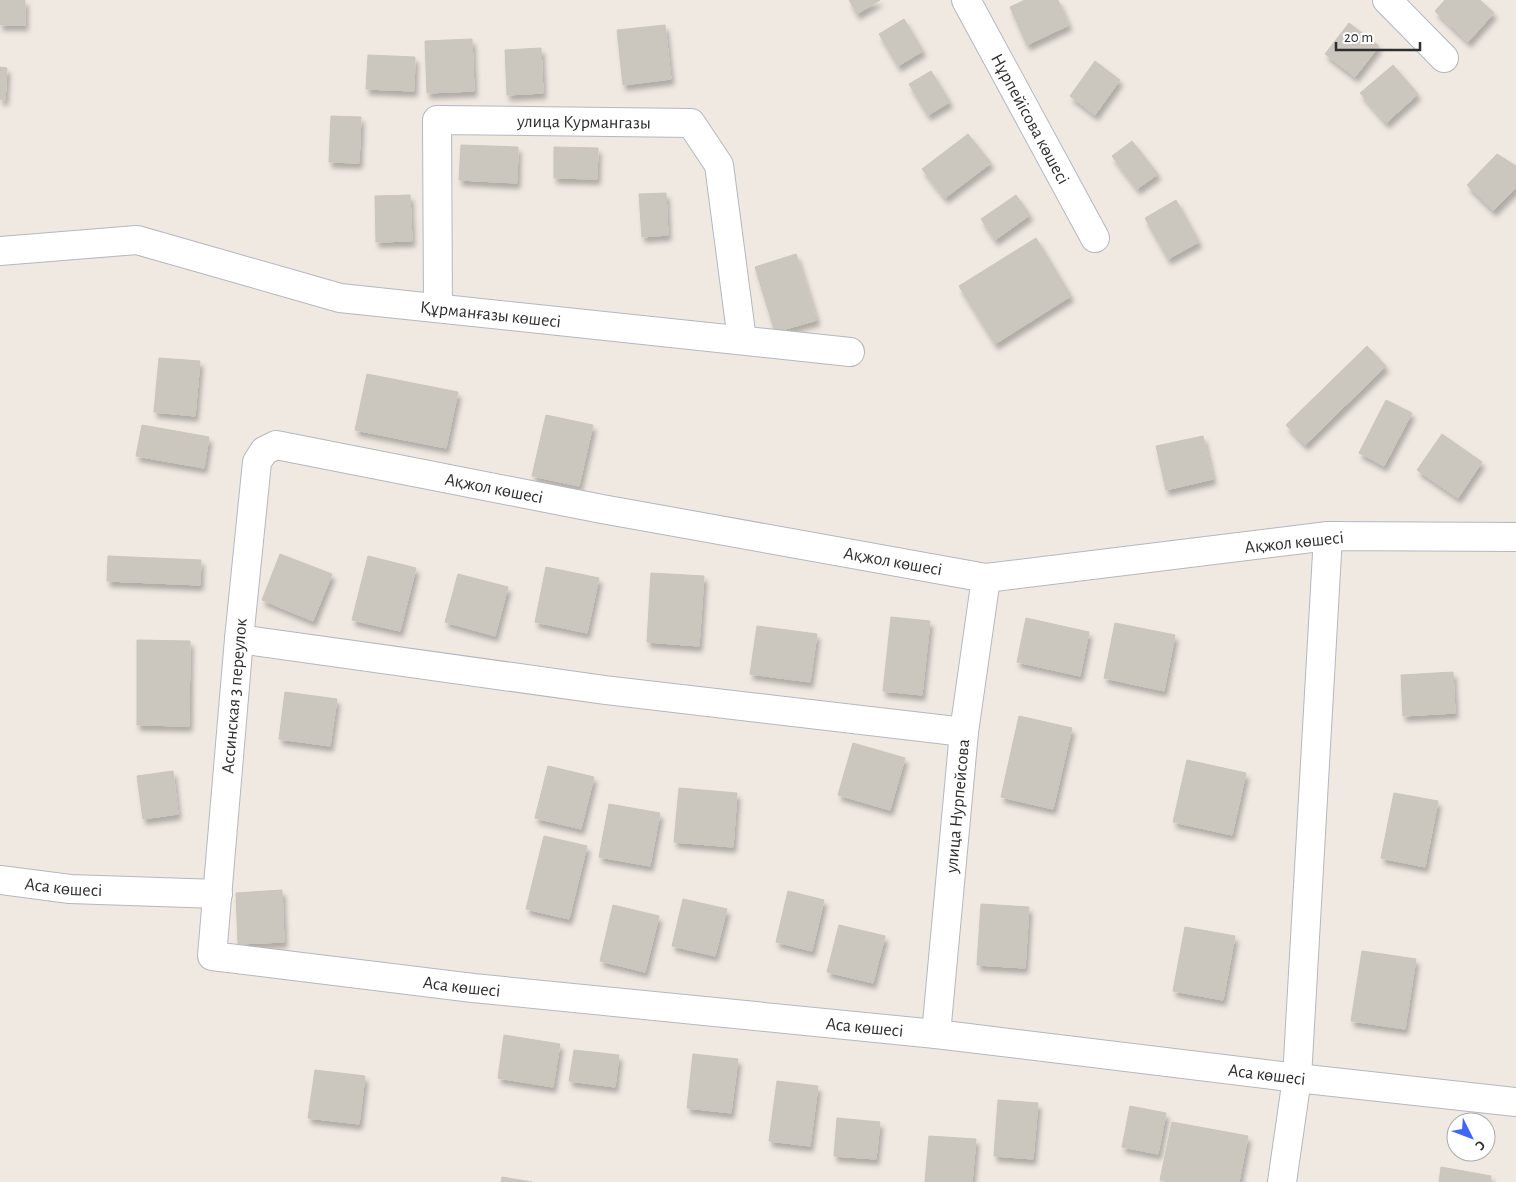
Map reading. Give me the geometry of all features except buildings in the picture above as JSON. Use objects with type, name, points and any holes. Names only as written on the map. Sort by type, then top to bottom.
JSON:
[{"type":"street","name":"Нұрпейісова көшесі","points":[[966,0],[1095,238]]},
{"type":"street","points":[[1388,0],[1444,58]]},
{"type":"street","name":"улица Курмангазы","points":[[438,308],[437,120],[692,122],[719,165],[742,340]]},
{"type":"street","name":"Құрманғазы көшесі","points":[[0,251],[137,240],[340,298],[850,352]]},
{"type":"street","name":"Ақжол көшесі","points":[[276,445],[602,509],[986,578],[1328,536],[1516,537]]},
{"type":"street","name":"Ассинская 3 переулок","points":[[212,956],[239,638],[257,462],[264,452],[276,445]]},
{"type":"street","points":[[1282,1182],[1297,1078],[1328,536]]},
{"type":"street","name":"улица Нурпейсова","points":[[936,1034],[964,732],[986,578]]},
{"type":"street","points":[[239,638],[605,690],[964,732]]},
{"type":"street","name":"Аса көшесі","points":[[0,880],[70,888],[218,894]]},
{"type":"street","name":"Аса көшесі","points":[[212,956],[473,988],[936,1034],[1297,1078],[1516,1102]]}]
